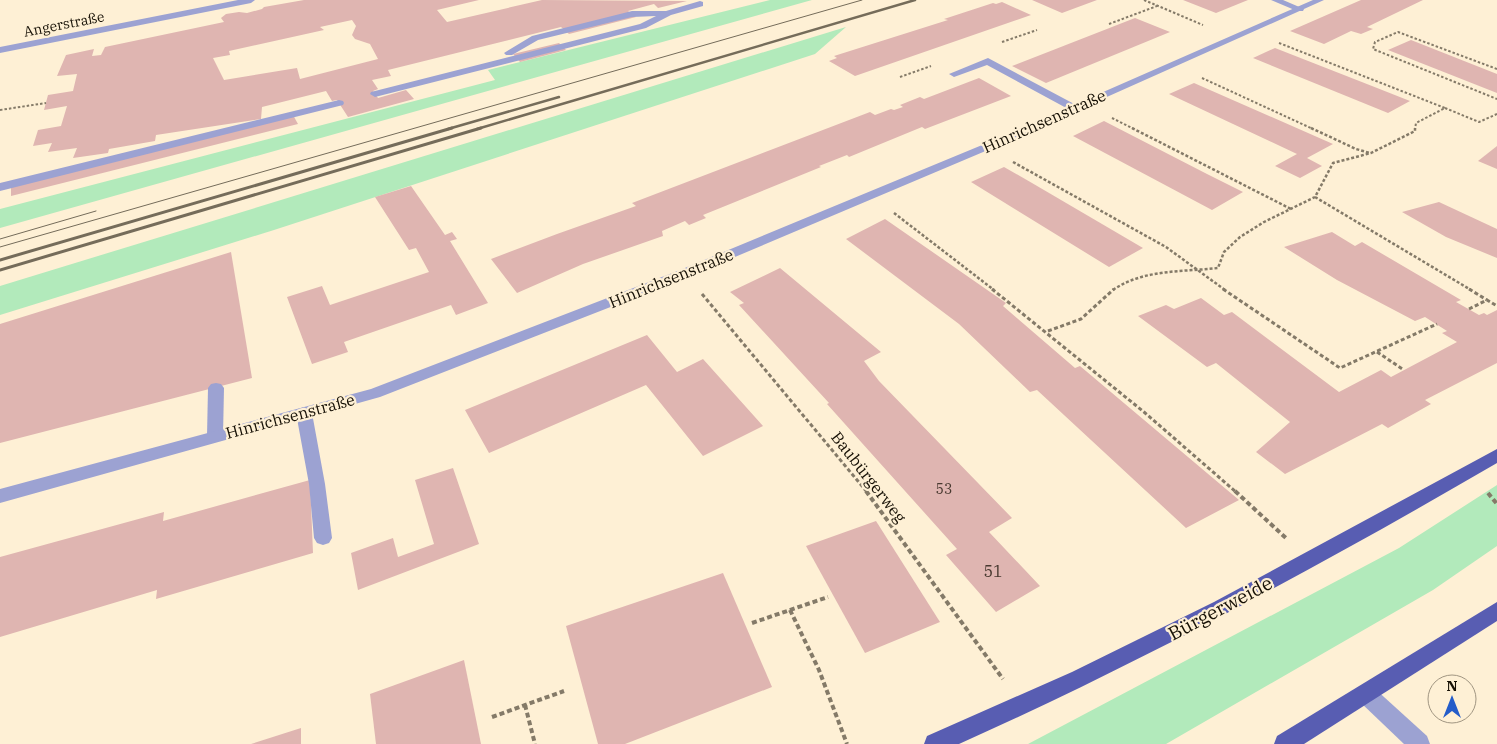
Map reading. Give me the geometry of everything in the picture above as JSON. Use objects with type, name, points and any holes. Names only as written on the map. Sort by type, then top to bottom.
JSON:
[{"type":"main road","name":"Bürgerweide","points":[[935,744],[1022,706],[1156,642],[1311,560],[1497,455]]},
{"type":"main road","points":[[1285,744],[1497,611]]},
{"type":"street","name":"Angerstraße","points":[[0,50],[250,0]]},
{"type":"street","points":[[414,84],[436,71],[700,4],[694,0]]},
{"type":"street","points":[[1276,0],[1300,9]]},
{"type":"street","name":"Hinrichsenstraße","points":[[0,496],[375,393],[685,273],[991,145],[1320,0]]},
{"type":"street","points":[[375,94],[643,26],[668,13]]},
{"type":"street","points":[[954,74],[988,61],[1074,108]]},
{"type":"street","points":[[0,187],[339,103]]},
{"type":"street","points":[[215,436],[216,388]]},
{"type":"street","points":[[304,413],[323,538]]},
{"type":"street","points":[[1366,694],[1419,744]]},
{"type":"path","points":[[1144,0],[1237,37]]},
{"type":"path","points":[[1109,24],[1157,6]]},
{"type":"path","points":[[1251,30],[1272,41],[1479,122],[1497,114]]},
{"type":"path","points":[[1497,69],[1398,32],[1375,42],[1373,49],[1497,99]]},
{"type":"path","points":[[1175,64],[1211,83],[1371,153]]},
{"type":"path","points":[[0,110],[46,103]]},
{"type":"path","points":[[1087,103],[1112,118],[1292,210]]},
{"type":"path","points":[[1048,332],[1080,320],[1106,295],[1123,284],[1144,277],[1171,272],[1196,272],[1218,268],[1224,252],[1240,237],[1264,222],[1292,210],[1315,197],[1333,163],[1371,153],[1415,131],[1416,123],[1445,108]]},
{"type":"path","points":[[991,145],[1017,165],[1166,248],[1196,272],[1340,368],[1437,324]]},
{"type":"path","points":[[872,195],[1048,332],[1230,485],[1311,560]]},
{"type":"path","points":[[1315,197],[1497,306]]},
{"type":"path","name":"Baubürgerweg","points":[[685,273],[874,501],[1022,706]]},
{"type":"path","points":[[1469,309],[1487,300]]},
{"type":"path","points":[[1376,352],[1404,370]]},
{"type":"path","points":[[752,623],[828,597]]},
{"type":"path","points":[[790,610],[819,670],[847,744]]},
{"type":"path","points":[[492,717],[564,691]]},
{"type":"path","points":[[525,705],[535,744]]},
{"type":"green space","points":[[770,0],[812,0],[0,228],[0,209],[495,80],[488,70]]},
{"type":"green space","points":[[846,27],[815,54],[274,230],[0,315],[0,286]]},
{"type":"green space","points":[[1497,485],[1497,546],[1433,590],[1166,744],[1028,744],[1399,548]]},
{"type":"building","points":[[304,0],[479,0],[437,10],[447,22],[542,0],[687,1],[658,8],[654,4],[628,11],[636,17],[569,34],[561,27],[388,70],[391,76],[372,80],[378,89],[373,91],[378,98],[406,90],[414,99],[348,117],[337,100],[332,101],[326,91],[262,107],[261,119],[156,135],[155,141],[109,149],[108,153],[73,158],[77,148],[48,152],[52,143],[33,146],[38,130],[61,126],[67,106],[44,110],[48,95],[73,91],[77,74],[57,76],[66,55],[94,49],[92,56],[101,55],[105,47],[224,22],[221,18],[226,14],[247,13],[264,7]],"holes":[[[352,20],[356,26],[352,35],[355,39],[370,44],[378,59],[300,79],[297,68],[224,80],[213,58],[230,55],[229,51],[324,30],[320,27]]]},
{"type":"building","points":[[1032,0],[1097,0],[1062,13]]},
{"type":"building","points":[[1183,0],[1248,0],[1216,13]]},
{"type":"building","points":[[1361,0],[1423,0],[1367,27],[1373,29],[1361,34],[1351,31],[1324,44],[1290,31]]},
{"type":"building","points":[[1002,2],[1031,15],[855,76],[829,61],[837,58],[834,56],[948,20],[944,19],[993,3]]},
{"type":"building","points":[[1135,18],[1170,32],[1046,83],[1012,66]]},
{"type":"building","points":[[1411,40],[1497,74],[1497,93],[1388,50]]},
{"type":"building","points":[[559,43],[566,50],[520,62],[513,54]]},
{"type":"building","points":[[1275,48],[1410,101],[1388,113],[1253,58]]},
{"type":"building","points":[[979,78],[1011,96],[925,129],[922,127],[849,157],[847,155],[819,166],[821,167],[703,215],[706,218],[689,225],[685,221],[662,231],[663,236],[583,264],[517,293],[491,259],[636,206],[632,203],[870,112],[875,115],[891,109],[894,110],[903,107],[900,105],[920,97],[924,99]]},
{"type":"building","points":[[1194,83],[1333,144],[1307,158],[1322,166],[1300,178],[1275,166],[1297,154],[1169,94]]},
{"type":"building","points":[[293,115],[298,124],[11,196],[11,187]]},
{"type":"building","points":[[1104,121],[1243,192],[1212,210],[1073,136]]},
{"type":"building","points":[[1497,146],[1497,169],[1478,161]]},
{"type":"building","points":[[1004,167],[1143,248],[1109,267],[971,182]]},
{"type":"building","points":[[411,186],[445,235],[452,232],[457,239],[450,241],[488,303],[456,315],[451,305],[344,342],[348,352],[312,364],[287,297],[322,286],[330,305],[429,272],[416,248],[409,250],[375,197]]},
{"type":"building","points":[[1439,202],[1497,229],[1497,258],[1446,237],[1402,212]]},
{"type":"building","points":[[885,219],[1006,303],[1003,306],[1075,368],[1080,366],[1239,500],[1186,528],[1037,390],[1030,392],[959,324],[846,239]]},
{"type":"building","points":[[1332,232],[1355,246],[1362,242],[1461,300],[1456,302],[1479,315],[1484,313],[1487,315],[1497,310],[1497,363],[1425,400],[1431,404],[1388,428],[1382,424],[1285,474],[1256,452],[1290,422],[1216,363],[1207,367],[1138,316],[1166,305],[1174,309],[1201,298],[1224,315],[1232,312],[1339,392],[1381,370],[1391,377],[1457,342],[1442,333],[1447,331],[1425,317],[1415,321],[1337,280],[1284,247]]},
{"type":"building","points":[[231,252],[252,378],[0,443],[0,324]]},
{"type":"building","points":[[780,268],[881,352],[864,361],[879,381],[1012,518],[989,532],[1040,586],[996,612],[946,555],[957,549],[827,404],[829,403],[739,305],[744,303],[730,292]]},
{"type":"building","points":[[647,335],[677,372],[703,359],[763,426],[703,456],[646,385],[489,453],[465,410]]},
{"type":"building","points":[[453,468],[479,544],[358,590],[351,553],[393,538],[398,557],[434,544],[415,480]]},
{"type":"building","points":[[310,480],[313,553],[156,599],[157,590],[0,637],[0,557],[164,512],[163,521]]},
{"type":"building","points":[[876,521],[940,622],[865,653],[806,546]]},
{"type":"building","points":[[723,573],[772,687],[625,744],[598,744],[566,626]]},
{"type":"building","points":[[464,660],[481,744],[376,744],[370,694]]},
{"type":"building","points":[[301,728],[301,744],[251,744]]},
{"type":"tram line","points":[[0,247],[862,0]]},
{"type":"tram line","points":[[0,239],[96,211]]},
{"type":"railway","points":[[477,129],[915,0]]},
{"type":"railway","points":[[448,129],[559,97]]},
{"type":"railway","points":[[0,260],[452,128]]},
{"type":"railway","points":[[0,270],[481,128]]}]
